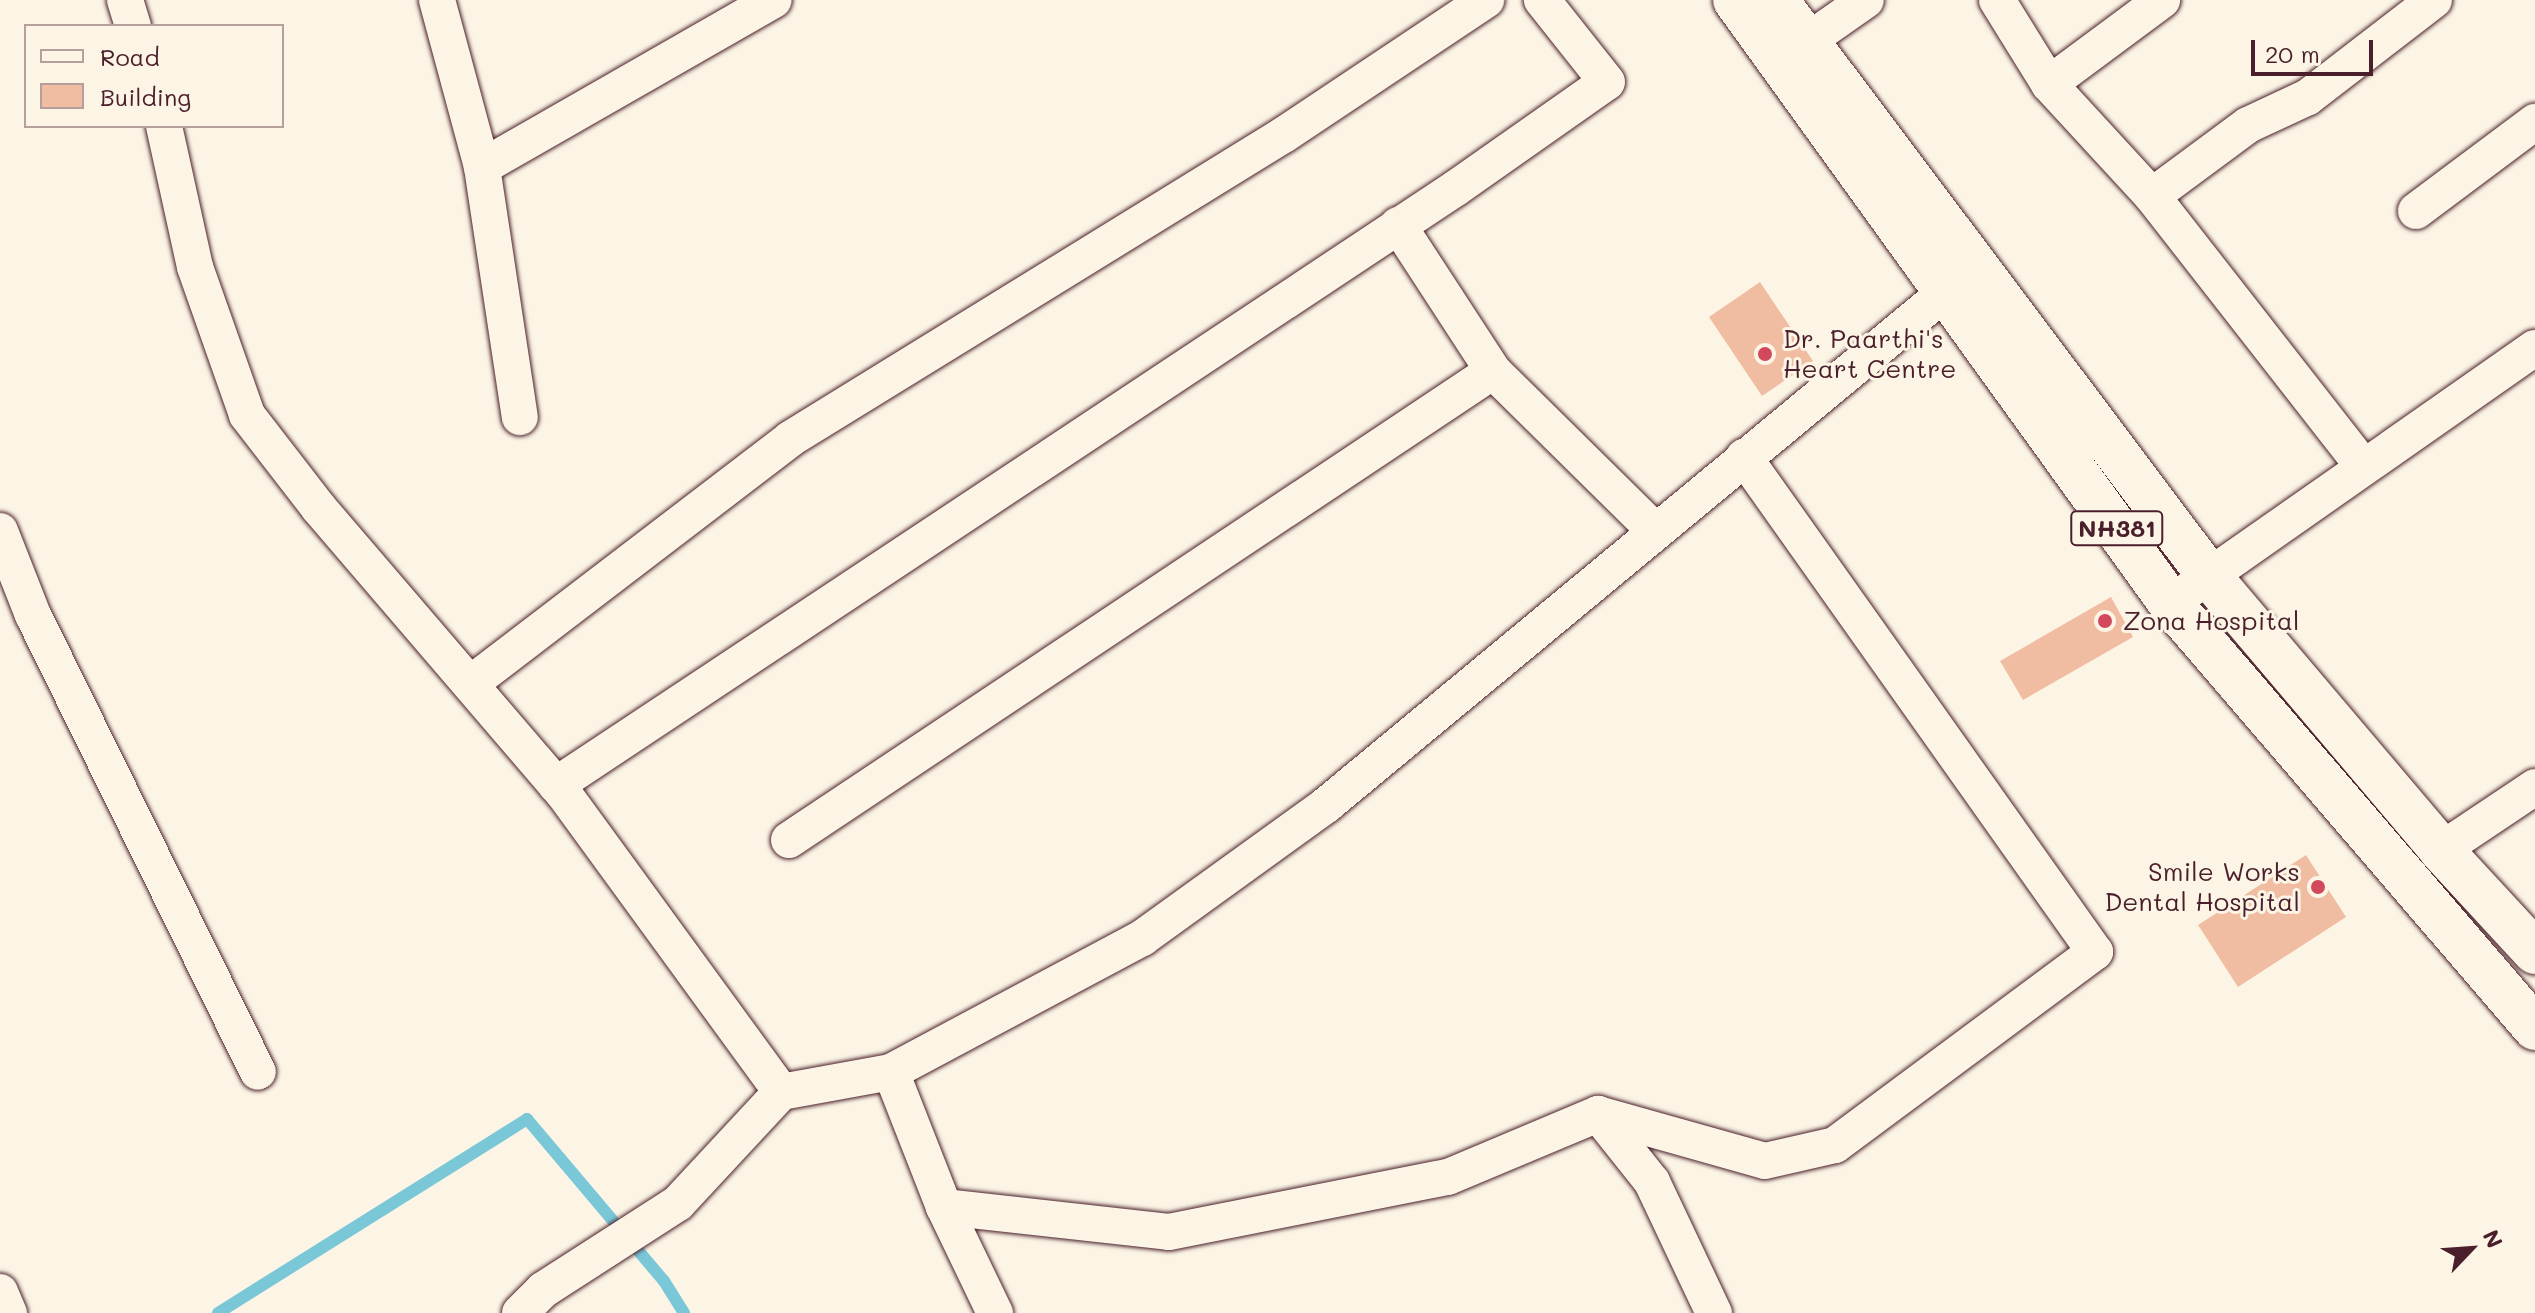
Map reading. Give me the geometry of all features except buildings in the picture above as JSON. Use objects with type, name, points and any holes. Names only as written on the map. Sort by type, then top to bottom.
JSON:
[{"type":"highway","name":"NH381","points":[[1735,0],[1948,290],[2171,604],[2535,1028]]},
{"type":"highway","name":"NH381","points":[[1776,0],[2209,576],[2441,850],[2535,952]]},
{"type":"street","points":[[125,0],[132,24]]},
{"type":"street","points":[[437,0],[482,167],[520,417]]},
{"type":"street","points":[[482,167],[774,0]]},
{"type":"street","points":[[470,684],[790,439],[1285,134],[1486,0]]},
{"type":"street","points":[[1806,42],[1866,0]]},
{"type":"street","points":[[1997,0],[2049,84],[2152,196],[2364,467]]},
{"type":"street","points":[[2049,84],[2162,0]]},
{"type":"street","points":[[2152,196],[2248,125],[2308,97],[2434,0]]},
{"type":"street","points":[[556,785],[1398,225],[1607,82],[1560,6]]},
{"type":"street","points":[[2416,211],[2535,122]]},
{"type":"street","points":[[164,128],[195,267],[247,415],[556,785],[781,1092]]},
{"type":"street","points":[[1398,225],[1493,371],[1654,530]]},
{"type":"street","points":[[532,1302],[678,1203],[781,1092],[891,1072],[1142,938],[1325,806],[1654,530],[1948,290]]},
{"type":"street","points":[[2171,604],[2535,348]]},
{"type":"street","points":[[789,840],[1493,371]]},
{"type":"street","points":[[944,1207],[1169,1232],[1448,1177],[1598,1114],[1765,1161],[1835,1145],[2095,952],[1744,457]]},
{"type":"street","points":[[0,531],[33,615],[258,1072]]},
{"type":"street","points":[[2441,850],[2535,787]]},
{"type":"street","points":[[891,1072],[944,1207],[995,1313]]},
{"type":"street","points":[[1598,1114],[1652,1182],[1714,1313]]},
{"type":"street","points":[[0,1292],[9,1313]]},
{"type":"waterway","points":[[218,1313],[527,1119],[664,1281],[684,1313]]},
{"type":"place","name":"Dr. Paarthi's Heart Centre","points":[[1765,354]]},
{"type":"place","name":"Zona Hospital","points":[[2105,621]]},
{"type":"place","name":"Smile Works Dental Hospital","points":[[2318,887]]}]
